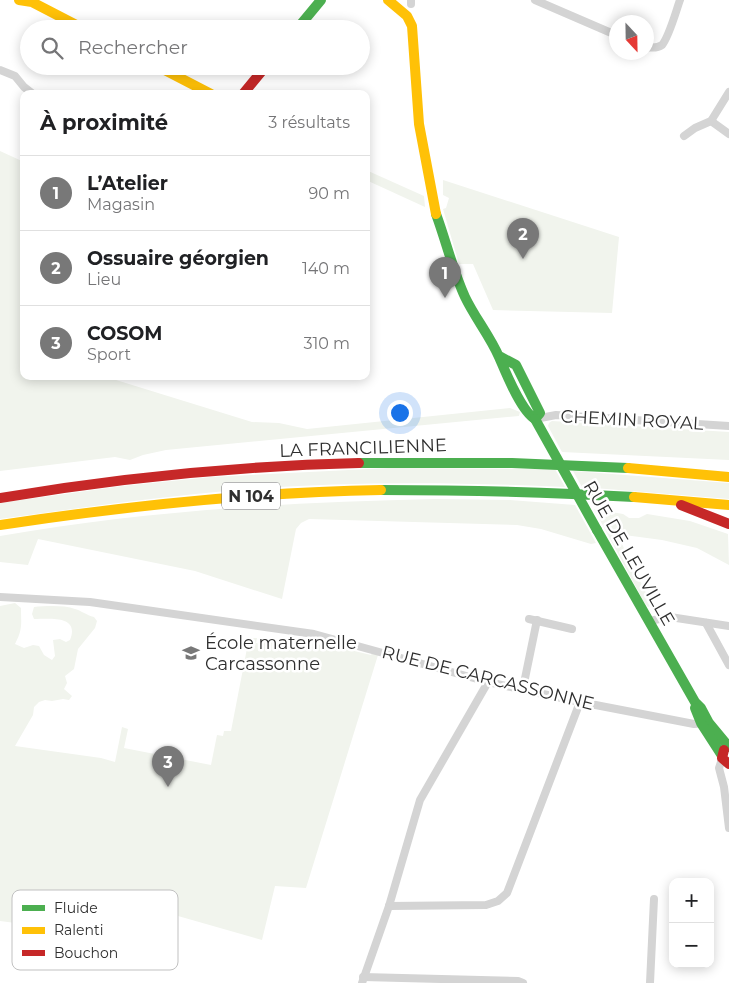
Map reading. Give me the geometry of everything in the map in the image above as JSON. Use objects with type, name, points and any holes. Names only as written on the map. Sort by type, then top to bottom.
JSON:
[{"type":"main road","points":[[19,0],[32,2],[67,20]]},
{"type":"main road","points":[[304,20],[321,0]]},
{"type":"main road","name":"RUE DE LEUVILLE","points":[[388,0],[407,16],[412,26],[419,124],[435,210],[465,297],[499,356],[525,408],[530,416],[535,419],[695,702],[695,711],[727,756]]},
{"type":"main road","points":[[174,75],[203,90]]},
{"type":"main road","points":[[246,90],[259,75]]},
{"type":"main road","name":"LA FRANCILIENNE","points":[[0,498],[65,487],[154,476],[247,468],[342,463],[508,462],[673,470],[729,476]]},
{"type":"main road","points":[[673,470],[696,468],[729,470]]},
{"type":"main road","name":"N 104","points":[[0,525],[34,519],[178,502],[313,493],[402,490],[504,490],[580,493],[729,505]]},
{"type":"main road","points":[[666,499],[729,524]]},
{"type":"street","points":[[535,0],[609,32]]},
{"type":"street","points":[[654,48],[661,45],[666,38],[680,0]]},
{"type":"street","points":[[0,70],[16,76],[28,90]]},
{"type":"street","points":[[684,136],[695,128],[711,121],[729,92]]},
{"type":"street","points":[[711,121],[729,134]]},
{"type":"street","name":"CHEMIN ROYAL","points":[[535,419],[556,414],[729,426]]},
{"type":"street","name":"RUE DE CARCASSONNE","points":[[0,597],[90,602],[314,634],[488,682],[694,724],[705,723]]},
{"type":"street","points":[[649,621],[670,617],[729,626]]},
{"type":"street","points":[[523,688],[533,620],[572,629]]},
{"type":"street","points":[[706,623],[729,665]]},
{"type":"street","points":[[488,682],[420,800],[389,906],[363,980],[518,981],[523,983]]},
{"type":"street","points":[[389,906],[486,905],[498,901],[507,893],[580,702]]},
{"type":"street","points":[[727,756],[720,768],[729,828]]},
{"type":"street","points":[[650,983],[654,899]]},
{"type":"shaded area","points":[[0,151],[20,160],[20,380],[116,380],[252,422],[279,423],[307,429],[510,408],[520,412],[519,416],[166,450],[130,460],[115,457],[0,471]]},
{"type":"shaded area","points":[[370,172],[424,196],[425,207],[370,182]]},
{"type":"shaded area","points":[[443,180],[619,237],[612,313],[493,310],[473,264],[459,264],[443,209],[446,208],[449,198],[443,195]]},
{"type":"shaded area","points":[[552,421],[729,432],[729,460],[562,452],[548,426]]},
{"type":"shaded area","points":[[389,468],[555,469],[565,487],[401,483],[277,487],[177,496],[0,519],[0,503],[122,486],[211,477]]},
{"type":"shaded area","points":[[573,471],[729,483],[729,499],[582,487]]},
{"type":"shaded area","points":[[435,499],[510,500],[575,505],[596,543],[591,544],[541,529],[517,525],[309,519],[301,523],[296,529],[282,599],[195,571],[38,539],[28,565],[0,562],[0,536],[54,527],[162,514],[271,505]]},
{"type":"shaded area","points":[[594,509],[623,514],[629,518],[639,518],[647,514],[690,521],[728,534],[729,565],[697,548],[662,540],[617,534],[652,605],[648,607]]},
{"type":"shaded area","points":[[15,603],[21,608],[20,630],[15,644],[24,648],[33,645],[39,646],[44,655],[52,660],[55,656],[53,640],[60,639],[66,642],[70,640],[71,626],[62,620],[34,619],[32,614],[34,607],[55,606],[71,608],[94,617],[97,621],[95,628],[78,649],[74,669],[65,676],[67,683],[64,689],[72,696],[69,700],[45,700],[39,702],[34,707],[33,715],[15,746],[101,758],[115,762],[122,727],[128,729],[124,748],[211,765],[217,735],[223,736],[224,731],[231,731],[249,638],[257,638],[256,643],[260,644],[262,639],[278,642],[280,638],[378,655],[306,888],[275,886],[262,940],[178,916],[178,890],[12,890],[12,923],[0,921],[0,606]]},
{"type":"traffic: fast","points":[[304,20],[321,0]]},
{"type":"traffic: fast","points":[[436,214],[465,297],[495,349],[519,400],[535,419],[540,413],[516,365],[499,356]]},
{"type":"traffic: fast","points":[[535,419],[597,530]]},
{"type":"traffic: fast","points":[[359,463],[512,463],[628,468]]},
{"type":"traffic: fast","points":[[381,490],[444,490],[634,497]]},
{"type":"traffic: fast","points":[[597,530],[695,702],[729,747]]},
{"type":"traffic: fast","points":[[695,708],[701,723],[721,754]]},
{"type":"traffic: slow","points":[[19,0],[32,2],[67,20]]},
{"type":"traffic: slow","points":[[388,0],[407,16],[412,26],[419,124],[436,214]]},
{"type":"traffic: slow","points":[[174,75],[203,90]]},
{"type":"traffic: slow","points":[[628,468],[729,477]]},
{"type":"traffic: slow","points":[[0,525],[190,501],[333,491],[381,490]]},
{"type":"traffic: slow","points":[[634,497],[729,505]]},
{"type":"traffic: jam","points":[[246,90],[259,75]]},
{"type":"traffic: jam","points":[[0,498],[179,474],[359,463]]},
{"type":"traffic: jam","points":[[681,505],[729,524]]},
{"type":"traffic: jam","points":[[724,750],[722,758],[729,764]]},
{"type":"place","name":"Ossuaire géorgien","points":[[523,259]]},
{"type":"place","name":"L’Atelier","points":[[445,298]]},
{"type":"place","name":"École maternelle Carcassonne","points":[[191,653]]},
{"type":"place","name":"COSOM","points":[[168,787]]}]
